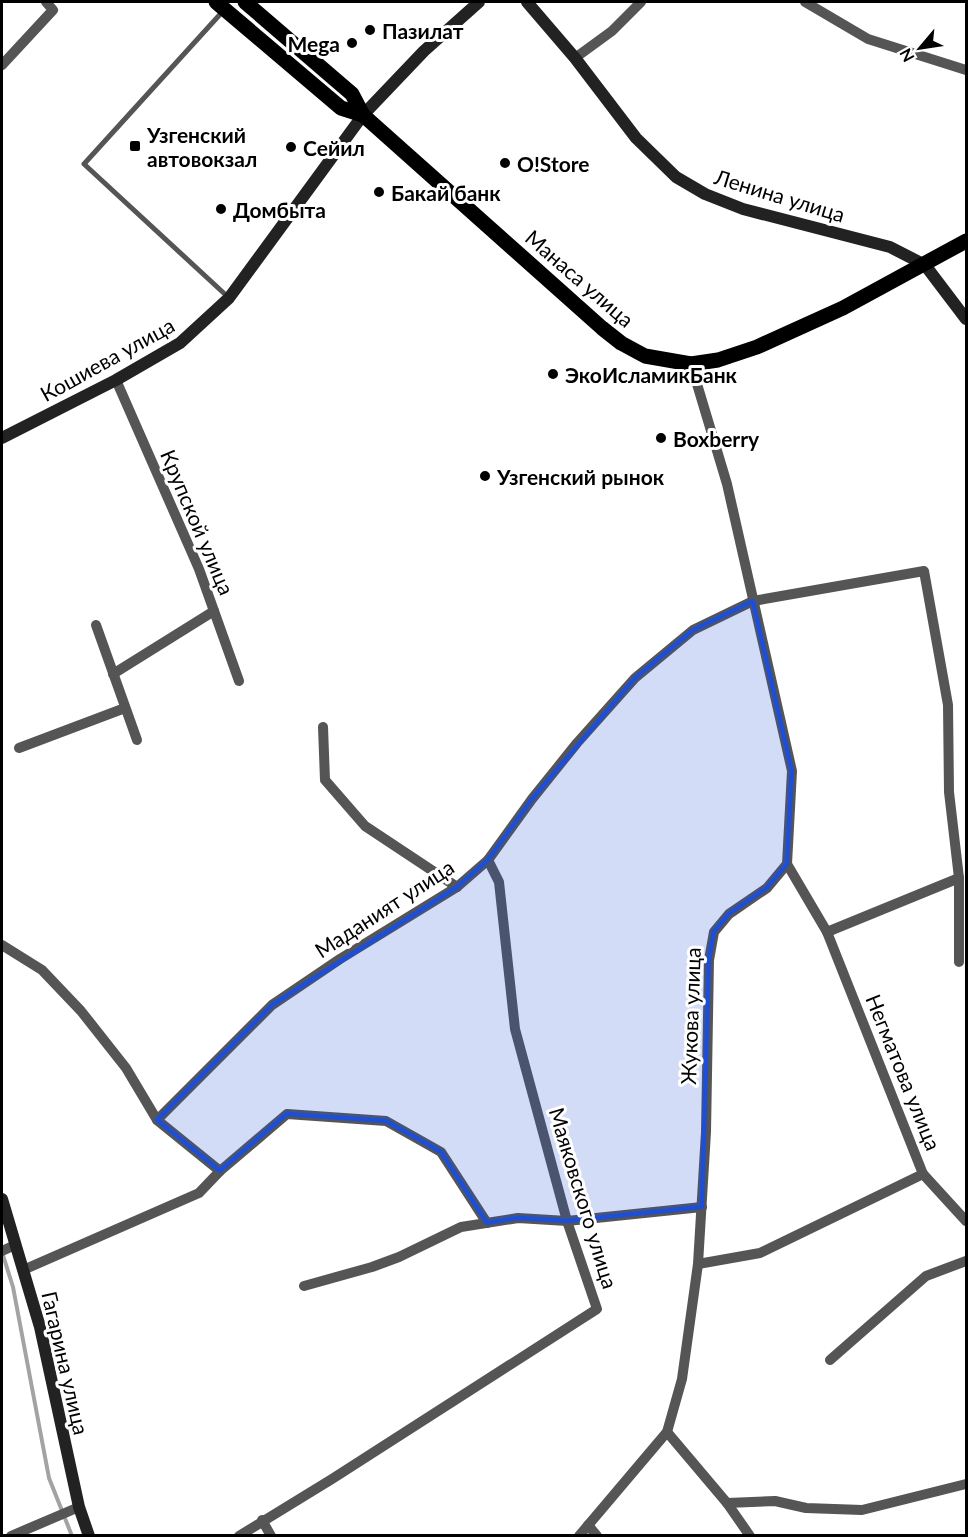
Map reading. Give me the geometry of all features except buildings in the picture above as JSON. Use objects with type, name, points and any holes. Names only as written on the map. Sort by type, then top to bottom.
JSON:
[{"type":"main road","name":"Манаса улица","points":[[245,2],[352,94],[363,115],[621,343],[645,356],[691,363],[718,360],[757,347],[843,308],[966,241]]},
{"type":"main road","name":"Манаса улица","points":[[220,5],[341,108],[363,115]]},
{"type":"street","points":[[2,65],[53,10],[46,2]]},
{"type":"street","name":"Кошиева улица","points":[[2,438],[116,380],[180,343],[229,298],[363,115],[424,51],[479,2]]},
{"type":"street","name":"Ленина улица","points":[[527,2],[575,58],[636,138],[676,177],[705,194],[743,209],[890,247],[925,265],[966,319]]},
{"type":"street","points":[[575,58],[612,31],[641,2]]},
{"type":"street","points":[[811,3],[868,39],[966,70]]},
{"type":"street","points":[[691,363],[726,484],[792,771],[787,864]]},
{"type":"street","name":"Крупской улица","points":[[116,380],[199,569],[239,681]]},
{"type":"street","points":[[753,601],[924,570],[948,705],[949,792],[959,878],[959,962]]},
{"type":"street","name":"Маданият улица","points":[[157,1120],[272,1005],[340,959],[457,887],[488,860],[577,742],[635,678],[693,630],[753,601]]},
{"type":"street","points":[[113,674],[214,611]]},
{"type":"street","points":[[96,625],[137,740]]},
{"type":"street","points":[[19,748],[126,708]]},
{"type":"street","points":[[323,727],[325,780],[364,826],[457,887]]},
{"type":"street","name":"Маяковского улица","points":[[239,1536],[597,1309],[567,1221],[515,1029],[499,882],[488,860]]},
{"type":"street","name":"Негматова улица","points":[[698,1264],[760,1253],[923,1174],[826,932],[787,864]]},
{"type":"street","name":"Жукова улица","points":[[579,1536],[667,1432],[682,1379],[698,1264],[706,1132],[709,960],[714,932],[729,914],[767,888],[787,864]]},
{"type":"street","points":[[826,932],[959,878]]},
{"type":"street","points":[[2,945],[42,970],[81,1011],[126,1068],[157,1120],[220,1172]]},
{"type":"street","points":[[23,1270],[200,1193],[220,1172],[287,1114],[386,1121],[441,1152],[487,1223]]},
{"type":"street","points":[[923,1174],[966,1221]]},
{"type":"street","name":"Гагарина улица","points":[[2,1199],[40,1327],[79,1507],[89,1536]]},
{"type":"street","points":[[304,1286],[399,1257],[461,1227],[518,1218],[567,1221],[702,1207]]},
{"type":"street","points":[[2,1251],[15,1245]]},
{"type":"street","points":[[830,1359],[926,1276],[966,1260]]},
{"type":"street","points":[[667,1432],[727,1503],[750,1536]]},
{"type":"street","points":[[727,1503],[775,1501],[806,1508],[862,1510],[966,1484]]},
{"type":"street","points":[[11,1536],[79,1507]]},
{"type":"street","points":[[262,1520],[271,1536]]},
{"type":"street","points":[[588,1525],[597,1536]]},
{"type":"lane","points":[[220,5],[84,164],[229,298]]},
{"type":"highlighted area","points":[[753,601],[792,771],[787,864],[767,888],[729,914],[714,932],[709,960],[702,1207],[567,1221],[518,1218],[487,1223],[441,1152],[386,1121],[287,1114],[220,1171],[157,1120],[272,1005],[457,887],[488,860],[532,799],[635,678],[693,630]]},
{"type":"waterway","points":[[2,1252],[13,1287],[49,1478],[72,1536]]},
{"type":"place","name":"Пазилат","points":[[370,30]]},
{"type":"place","name":"Mega","points":[[352,43]]},
{"type":"place","name":"Узгенский автовокзал","points":[[135,146]]},
{"type":"place","name":"Сейил","points":[[291,147]]},
{"type":"place","name":"O!Store","points":[[505,163]]},
{"type":"place","name":"Бакай банк","points":[[379,192]]},
{"type":"place","name":"Домбыта","points":[[221,209]]},
{"type":"place","name":"ЭкоИсламикБанк","points":[[553,374]]},
{"type":"place","name":"Boxberry","points":[[661,438]]},
{"type":"place","name":"Узгенский рынок","points":[[485,476]]}]
